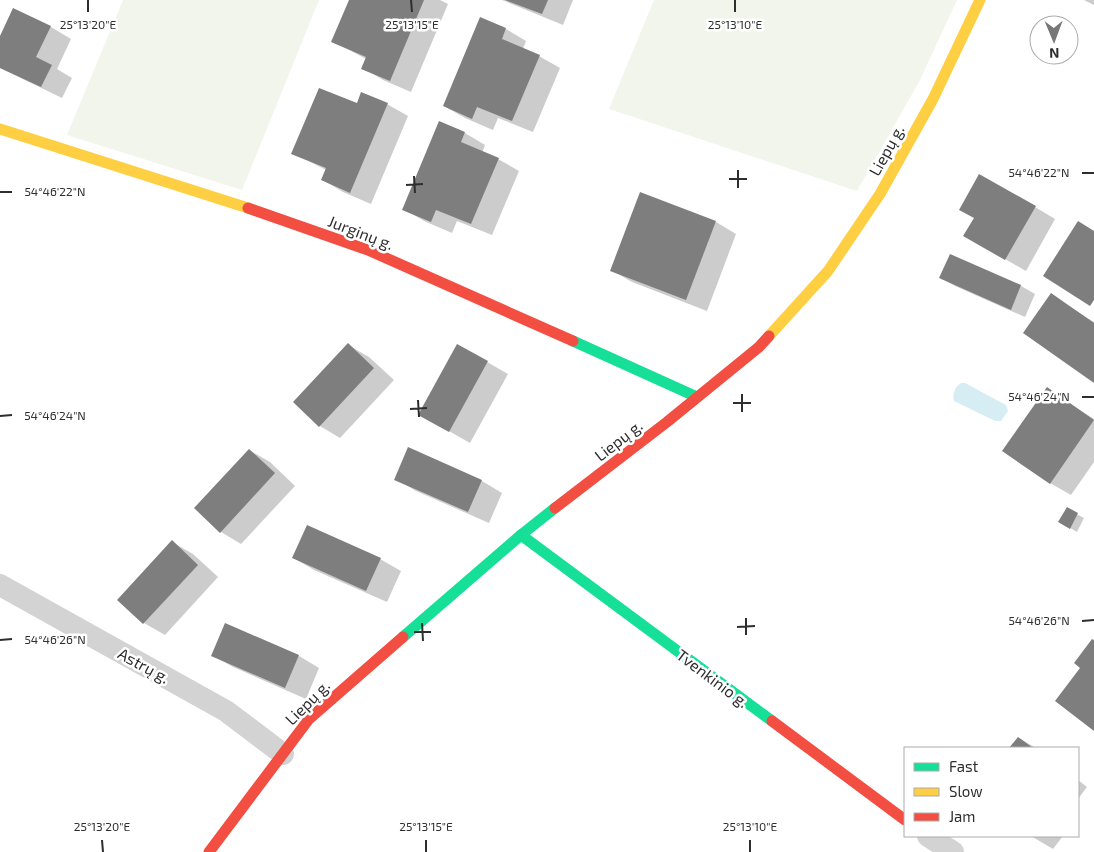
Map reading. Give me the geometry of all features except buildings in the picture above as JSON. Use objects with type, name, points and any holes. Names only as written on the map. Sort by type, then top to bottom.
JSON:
[{"type":"street","name":"Liepų g.","points":[[208,852],[309,719],[521,535],[759,347],[828,271],[880,194],[933,99],[980,0]]},
{"type":"street","name":"Jurginų g.","points":[[0,128],[230,202],[368,250],[697,397]]},
{"type":"street","name":"Tvenkinio g.","points":[[521,535],[904,819]]},
{"type":"street","name":"Astrų g.","points":[[0,585],[226,711],[283,754]]},
{"type":"street","points":[[930,837],[953,852]]},
{"type":"shaded area","points":[[123,0],[319,0],[242,190],[67,135]]},
{"type":"shaded area","points":[[654,0],[957,0],[920,80],[857,191],[609,109]]},
{"type":"water","points":[[961,383],[965,383],[1006,405],[1008,411],[1001,421],[995,421],[954,401],[954,391]]},
{"type":"traffic: fast","points":[[573,341],[697,397]]},
{"type":"traffic: fast","points":[[403,637],[555,508]]},
{"type":"traffic: fast","points":[[521,535],[772,721]]},
{"type":"traffic: slow","points":[[769,336],[828,271],[880,194],[933,99],[980,0]]},
{"type":"traffic: slow","points":[[0,129],[248,208]]},
{"type":"traffic: jam","points":[[248,208],[368,250],[573,341]]},
{"type":"traffic: jam","points":[[555,508],[667,422],[759,347],[769,336]]},
{"type":"traffic: jam","points":[[209,852],[309,719],[403,637]]},
{"type":"traffic: jam","points":[[772,721],[904,819]]}]
